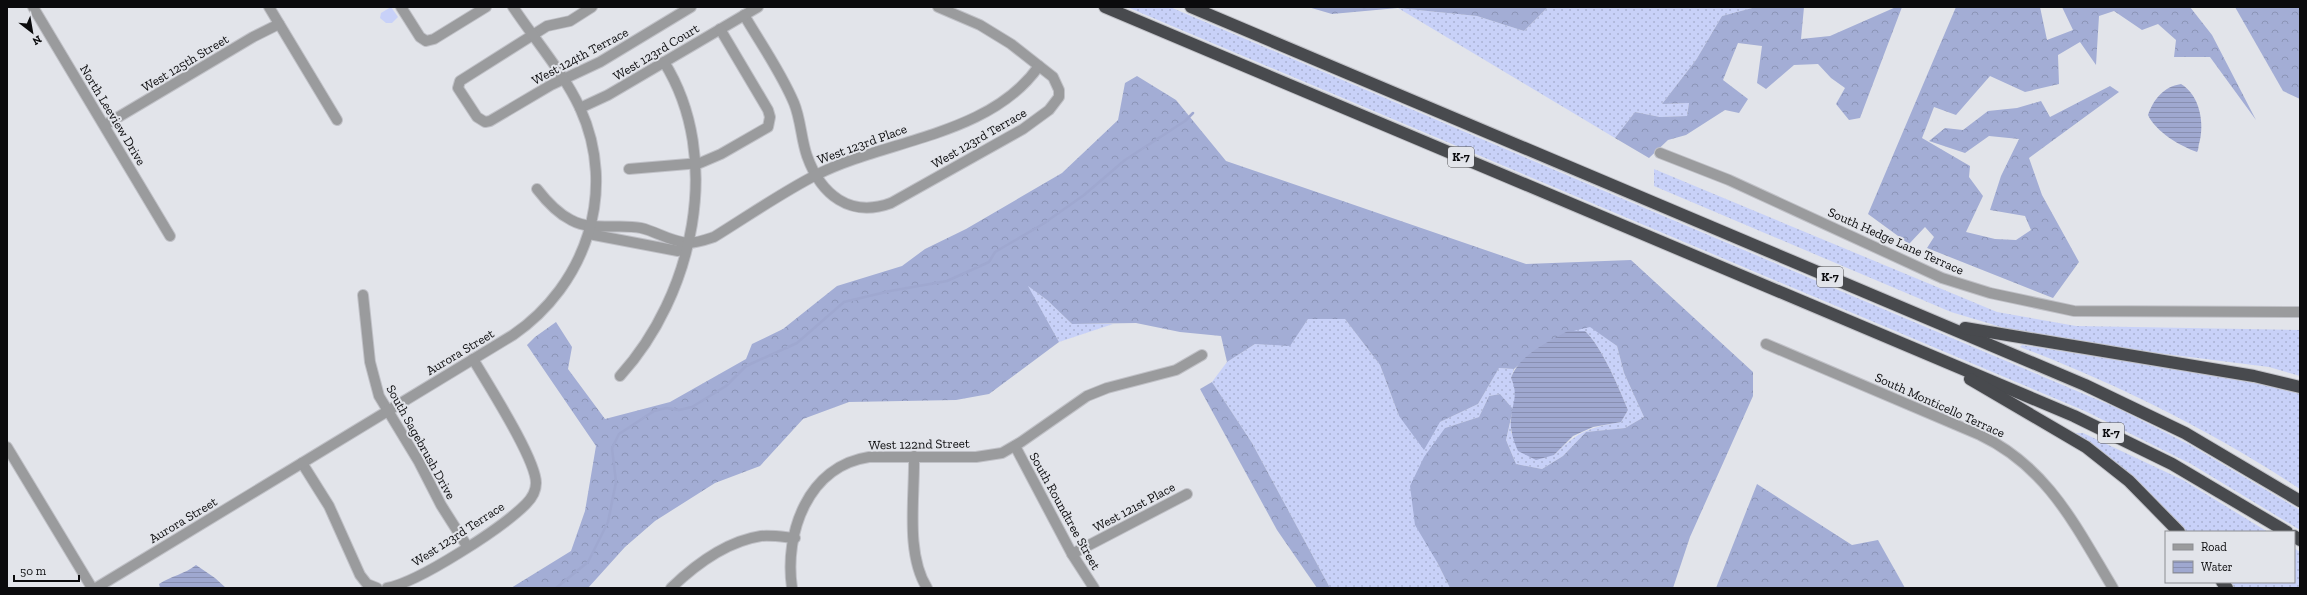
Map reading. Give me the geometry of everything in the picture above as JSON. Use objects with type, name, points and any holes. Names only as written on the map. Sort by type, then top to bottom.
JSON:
[{"type":"highway","name":"K-7","points":[[1105,7],[1925,353],[2124,439],[2212,486],[2285,531]]},
{"type":"highway","name":"K-7","points":[[1191,7],[2086,385],[2154,417],[2229,457],[2300,501]]},
{"type":"highway","points":[[1938,323],[2037,342],[2254,376],[2300,388]]},
{"type":"highway","points":[[1925,353],[2086,447],[2129,482],[2178,531]]},
{"type":"street","name":"North Leeview Drive","points":[[33,7],[170,236]]},
{"type":"street","points":[[269,7],[337,120]]},
{"type":"street","points":[[401,7],[420,37],[426,41],[434,39],[486,7]]},
{"type":"street","name":"Aurora Street","points":[[96,588],[525,327],[548,307],[571,276],[591,230],[595,209],[596,166],[591,143],[580,108],[563,79],[513,7]]},
{"type":"street","points":[[533,36],[547,26],[570,21],[592,7]]},
{"type":"street","name":"West 124th Terrace","points":[[533,36],[460,82],[458,88],[480,120],[485,122],[490,121],[563,79],[600,62],[691,7]]},
{"type":"street","name":"West 123rd Court","points":[[580,108],[608,95],[758,7]]},
{"type":"street","points":[[938,7],[980,25],[1011,44],[1038,66]]},
{"type":"street","points":[[744,15],[789,92],[798,114],[806,155],[816,175]]},
{"type":"street","name":"West 125th Street","points":[[105,126],[253,37],[279,24]]},
{"type":"street","points":[[629,169],[694,163],[722,154],[768,127],[770,123],[768,110],[720,29]]},
{"type":"street","points":[[620,376],[640,351],[671,299],[689,243],[694,207],[694,163],[685,108],[674,79],[664,62]]},
{"type":"street","name":"West 123rd Place","points":[[591,230],[618,226],[641,228],[664,238],[689,243],[703,241],[714,237],[816,175],[856,158],[980,115],[1011,96],[1027,82],[1038,66]]},
{"type":"street","name":"West 123rd Terrace","points":[[816,175],[824,188],[840,202],[870,208],[891,203],[1023,129],[1049,110],[1059,97],[1060,90],[1053,77],[1038,66]]},
{"type":"street","name":"South Hedge Lane Terrace","points":[[1660,153],[1729,180],[1942,278],[1990,293],[2074,311],[2300,312]]},
{"type":"street","points":[[538,189],[549,205],[560,214],[591,230]]},
{"type":"street","points":[[595,209],[603,220],[618,226]]},
{"type":"street","name":"West 123rd Place","points":[[591,230],[678,251],[689,243]]},
{"type":"street","name":"South Sagebrush Drive","points":[[363,295],[364,321],[374,383],[388,411],[419,462],[441,505],[468,546]]},
{"type":"street","name":"South Monticello Terrace","points":[[1766,344],[1980,435],[2009,450],[2035,472],[2049,487],[2113,588]]},
{"type":"street","name":"West 122nd Street","points":[[792,588],[792,563],[800,515],[807,499],[817,485],[830,472],[856,459],[914,456],[984,456],[1002,452],[1014,446],[1086,396],[1107,388],[1176,370],[1202,355]]},
{"type":"street","name":"West 123rd Terrace","points":[[387,588],[432,569],[468,546],[526,504],[535,490],[536,480],[526,454],[473,359]]},
{"type":"street","name":"South Roundtree Street","points":[[1014,446],[1072,554],[1094,588]]},
{"type":"street","points":[[7,447],[92,588]]},
{"type":"street","points":[[914,456],[915,553],[919,571],[927,588]]},
{"type":"street","points":[[302,463],[329,506],[360,576],[375,588]]},
{"type":"street","name":"West 121st Place","points":[[1072,554],[1187,494]]},
{"type":"street","points":[[671,588],[690,571],[737,542],[762,536],[795,538]]},
{"type":"shaded area","points":[[391,7],[398,17],[392,23],[386,23],[380,18],[381,13]]},
{"type":"shaded area","points":[[1127,7],[1170,7],[2117,408],[2190,445],[2300,510],[2300,530],[2191,464],[2085,411]]},
{"type":"shaded area","points":[[1548,7],[1756,7],[1722,16],[1696,60],[1662,104],[1689,103],[1687,116],[1660,117],[1635,112],[1615,138],[1398,8],[1477,16],[1524,31]]},
{"type":"shaded area","points":[[1654,169],[1997,312],[2076,326],[2300,330],[2300,376],[2269,367],[2094,345],[2021,333],[1951,312],[1654,186]]},
{"type":"shaded area","points":[[1027,285],[1047,300],[1072,324],[1113,324],[1059,342]]},
{"type":"shaded area","points":[[1308,319],[1345,319],[1380,365],[1399,416],[1440,422],[1478,404],[1499,368],[1514,369],[1511,378],[1517,391],[1513,409],[1500,394],[1489,396],[1479,417],[1445,428],[1437,562],[1450,588],[1330,588],[1252,443],[1212,382],[1227,362],[1255,344],[1290,345]]},
{"type":"shaded area","points":[[1590,326],[1617,346],[1624,373],[1644,417],[1625,428],[1586,432],[1563,456],[1542,469],[1516,464],[1506,440],[1511,420],[1511,433],[1554,455],[1570,441],[1584,432],[1600,426],[1621,422],[1628,410],[1610,368],[1598,347],[1585,331],[1568,331]]},
{"type":"shaded area","points":[[2022,345],[2224,377],[2300,392],[2300,489],[2233,448],[2164,410],[2057,361],[2020,347]]},
{"type":"shaded area","points":[[2074,433],[2083,433],[2183,480],[2266,531],[2185,531],[2177,522]]},
{"type":"shaded area","points":[[2295,549],[2300,552],[2300,588],[2234,588],[2230,583],[2295,583]]},
{"type":"green space","points":[[1308,7],[1548,7],[1524,31],[1477,16],[1398,8],[1332,14]]},
{"type":"green space","points":[[1756,7],[1804,7],[1801,39],[1830,36],[1896,7],[1902,7],[1860,118],[1849,120],[1836,104],[1845,88],[1831,78],[1818,64],[1794,65],[1766,89],[1757,83],[1762,46],[1738,43],[1723,80],[1748,99],[1739,113],[1725,110],[1686,135],[1668,140],[1649,158],[1615,138],[1635,112],[1660,117],[1687,116],[1689,103],[1662,104],[1696,60],[1722,16]]},
{"type":"green space","points":[[1956,7],[2040,7],[2047,40],[2073,30],[2062,7],[2190,7],[2212,35],[2256,120],[2210,57],[2174,57],[2176,40],[2158,24],[2142,30],[2114,11],[2099,16],[2096,65],[2080,42],[2058,55],[2059,84],[2025,92],[1990,76],[1956,115],[1934,107],[1922,138],[1970,166],[1969,177],[1983,196],[1966,232],[1995,239],[2016,240],[2031,230],[2025,216],[1990,210],[2001,176],[2019,139],[1989,136],[1965,153],[1929,141],[1945,128],[1963,130],[1988,111],[2017,108],[2041,101],[2050,117],[2110,86],[2119,92],[2029,158],[2042,195],[2079,262],[2053,298],[1927,248],[1934,237],[1925,227],[1909,244],[1868,214]]},
{"type":"green space","points":[[2235,7],[2300,7],[2300,99],[2283,91]]},
{"type":"green space","points":[[1137,76],[1176,100],[1226,161],[1526,264],[1631,260],[1753,372],[1753,396],[1690,537],[1673,588],[1450,588],[1437,562],[1415,525],[1410,486],[1424,457],[1445,428],[1479,417],[1489,396],[1500,394],[1513,409],[1506,440],[1516,464],[1542,469],[1563,456],[1586,432],[1625,428],[1644,417],[1624,373],[1617,346],[1590,327],[1558,337],[1541,347],[1514,369],[1499,368],[1478,404],[1440,422],[1424,450],[1399,416],[1380,365],[1345,319],[1308,319],[1290,346],[1255,344],[1227,362],[1221,336],[1180,332],[1136,323],[1072,324],[1047,300],[1028,286],[1059,342],[989,394],[956,400],[849,402],[803,419],[760,466],[715,483],[655,521],[625,547],[588,588],[511,588],[571,551],[585,511],[596,446],[527,345],[535,337],[556,322],[572,347],[568,369],[605,419],[670,402],[746,359],[752,344],[783,329],[837,286],[902,266],[925,249],[966,229],[1062,173],[1118,120],[1125,83]]},
{"type":"green space","points":[[1212,382],[1252,443],[1330,588],[1317,588],[1277,530],[1200,389]]},
{"type":"green space","points":[[1757,484],[1852,545],[1878,540],[1905,588],[1716,588]]},
{"type":"water","points":[[2181,84],[2193,95],[2197,103],[2201,119],[2201,136],[2197,152],[2169,138],[2157,127],[2148,115],[2156,99],[2164,91]]},
{"type":"water","points":[[1568,331],[1585,331],[1598,347],[1610,368],[1628,410],[1621,422],[1593,427],[1573,436],[1554,455],[1536,460],[1518,451],[1513,436],[1511,420],[1515,390],[1511,378],[1520,362],[1527,356]]},
{"type":"water","points":[[196,565],[215,578],[226,588],[160,588],[159,584],[187,571]]},
{"type":"waterway","points":[[556,588],[588,562],[608,522],[616,482],[612,448],[619,434],[654,411],[666,408],[679,410],[692,407],[726,386],[746,366],[797,343],[844,302],[890,291],[947,281],[989,262],[995,252],[1043,224],[1084,195],[1125,160],[1185,121],[1193,113]]}]
